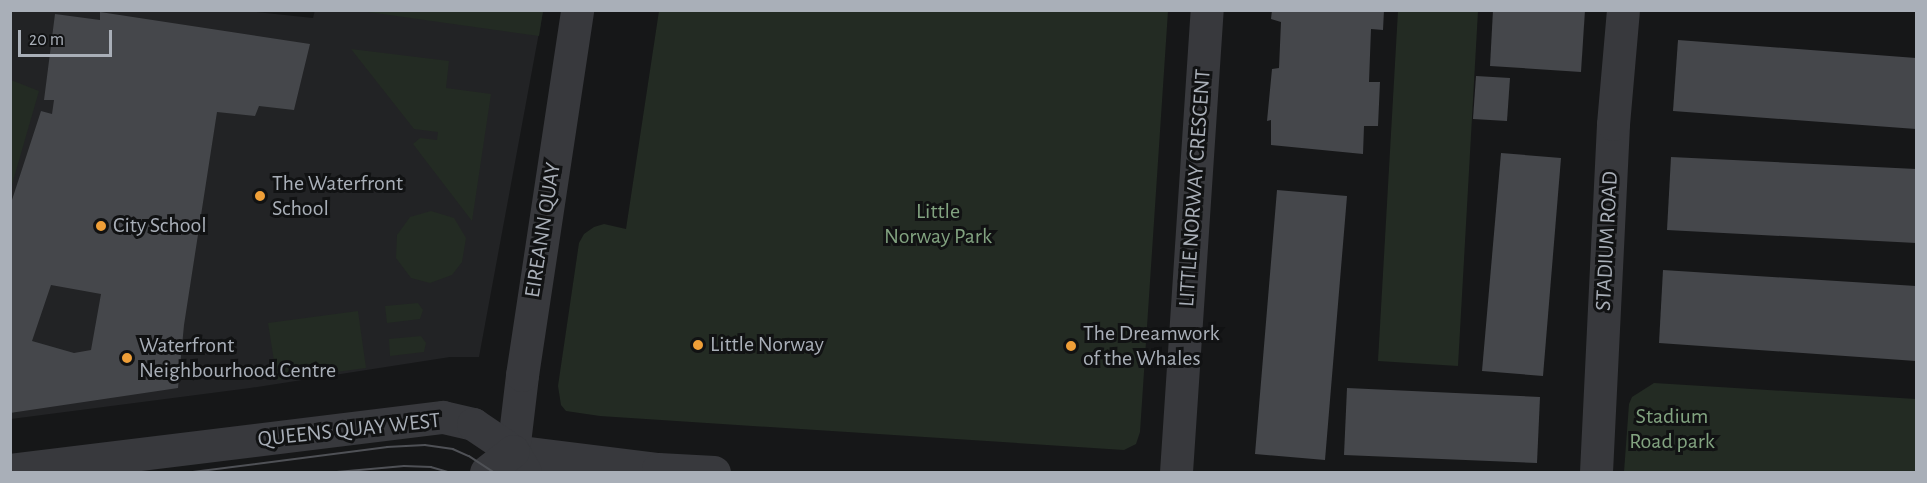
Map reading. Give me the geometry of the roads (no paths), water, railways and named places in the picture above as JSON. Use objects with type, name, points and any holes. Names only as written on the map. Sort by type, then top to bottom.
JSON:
[{"type":"street","name":"EIREANN QUAY","points":[[519,462],[522,375],[577,10]]},
{"type":"street","name":"LITTLE NORWAY CRESCENT","points":[[1176,472],[1207,10]]},
{"type":"street","name":"STADIUM ROAD","points":[[1596,472],[1613,124],[1623,10]]},
{"type":"street","name":"QUEENS QUAY WEST","points":[[10,470],[442,417],[473,424],[519,462],[714,472]]},
{"type":"street","points":[[486,472],[519,462]]},
{"type":"tram line","points":[[193,472],[387,447],[425,445],[453,449],[494,472]]},
{"type":"tram line","points":[[337,472],[404,466],[431,467],[449,472]]},
{"type":"place","name":"The Waterfront School","points":[[260,196]]},
{"type":"place","name":"City School","points":[[101,226]]},
{"type":"place","name":"Little Norway","points":[[698,345]]},
{"type":"place","name":"The Dreamwork of the Whales","points":[[1071,346]]},
{"type":"place","name":"Waterfront Neighbourhood Centre","points":[[127,358]]},
{"type":"park label","name":"Little Norway Park","points":[[938,224]]},
{"type":"park label","name":"Stadium Road park","points":[[1672,428]]}]
